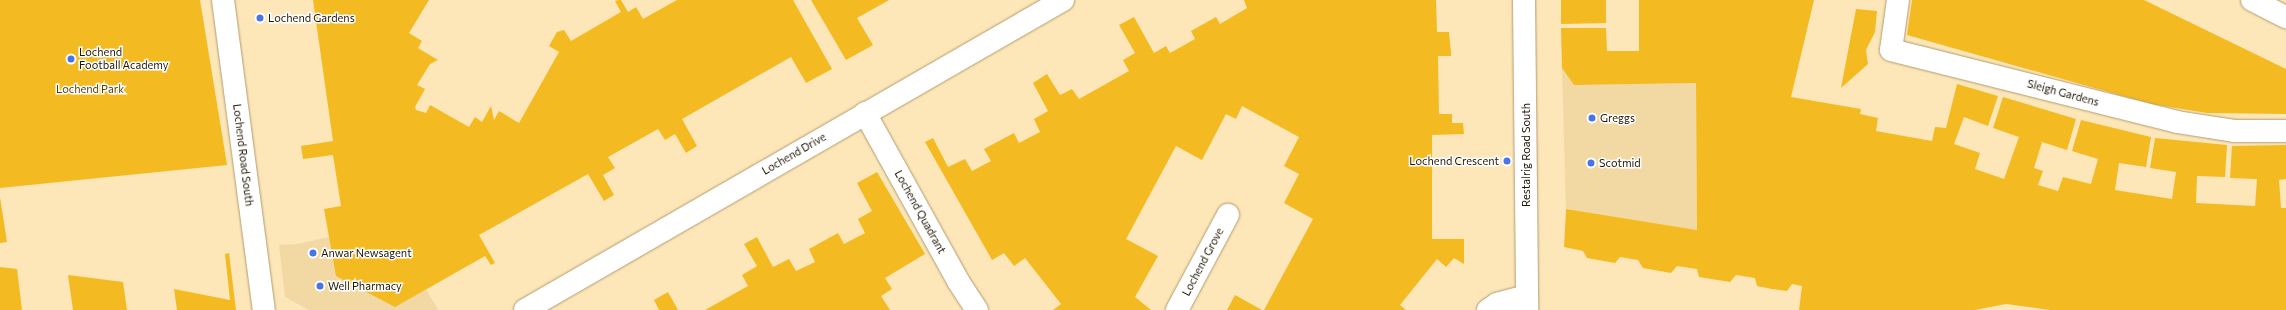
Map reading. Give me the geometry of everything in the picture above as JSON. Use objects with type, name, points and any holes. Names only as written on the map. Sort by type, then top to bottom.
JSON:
[{"type":"street","name":"Lochend Road South","points":[[223,0],[264,310]]},
{"type":"street","name":"Lochend Drive","points":[[525,310],[1063,0]]},
{"type":"street","name":"Restalrig Road South","points":[[1524,0],[1527,303]]},
{"type":"street","name":"Sleigh Gardens","points":[[1898,0],[1891,50],[2177,122],[2235,130],[2286,131]]},
{"type":"street","points":[[2252,0],[2286,16]]},
{"type":"street","name":"Lochend Quadrant","points":[[865,113],[958,281],[977,310]]},
{"type":"street","name":"Lochend Grove","points":[[1177,310],[1228,215]]},
{"type":"street","points":[[1488,310],[1497,304],[1527,303]]},
{"type":"shaded area","points":[[1562,68],[1574,85],[1696,83],[1697,230],[1566,209]]},
{"type":"shaded area","points":[[373,227],[426,289],[438,310],[309,310],[285,297],[279,245],[298,244]]},
{"type":"green space","name":"Lochend Park","points":[[0,0],[200,0],[227,165],[0,188]]},
{"type":"green space","points":[[313,0],[429,0],[409,33],[422,41],[418,48],[438,60],[430,64],[417,85],[425,89],[415,107],[416,110],[426,113],[430,105],[469,127],[475,117],[482,122],[491,106],[494,120],[499,111],[519,123],[559,52],[549,46],[557,32],[564,30],[571,41],[621,12],[615,1],[618,0],[621,0],[628,12],[636,7],[643,19],[677,0],[793,0],[832,69],[806,83],[791,57],[682,119],[697,146],[686,153],[675,134],[665,140],[658,129],[608,157],[615,168],[603,175],[614,195],[604,201],[588,174],[479,235],[495,263],[491,265],[485,256],[395,307],[336,276],[324,209],[341,206],[333,155],[303,159],[301,146],[333,141]]},
{"type":"green space","points":[[811,0],[889,0],[857,18],[873,45],[846,60]]},
{"type":"green space","points":[[1244,0],[1436,0],[1437,32],[1449,32],[1451,53],[1451,56],[1438,56],[1439,114],[1452,114],[1452,123],[1463,123],[1464,134],[1432,135],[1432,239],[1464,239],[1464,264],[1454,258],[1446,267],[1437,259],[1400,305],[1406,310],[1264,310],[1313,219],[1284,203],[1299,174],[1284,166],[1299,137],[1242,106],[1236,119],[1226,114],[1202,160],[1176,146],[1126,239],[1158,256],[1135,297],[1151,310],[1053,310],[1061,304],[1025,258],[1014,266],[1004,253],[992,260],[925,142],[933,138],[948,167],[965,159],[972,171],[991,161],[984,149],[1014,133],[1019,143],[1040,132],[1034,119],[1048,111],[1033,83],[1047,74],[1060,95],[1072,89],[1079,99],[1129,71],[1123,60],[1135,53],[1119,25],[1134,17],[1154,53],[1166,46],[1170,53],[1195,39],[1191,31],[1216,17],[1220,24],[1247,8]]},
{"type":"green space","points":[[1561,0],[1606,0],[1606,23],[1561,24]]},
{"type":"green space","points":[[1639,0],[1814,0],[1791,97],[1861,109],[1860,114],[1878,118],[1876,131],[1932,141],[1935,127],[1946,128],[1957,84],[1998,96],[1988,126],[1964,117],[1954,144],[1980,153],[1975,169],[2004,179],[2019,137],[1993,128],[2003,97],[2076,119],[2067,150],[2042,142],[2034,168],[2043,171],[2038,185],[2058,191],[2063,177],[2091,184],[2098,159],[2072,151],[2081,120],[2151,137],[2146,167],[2119,163],[2115,190],[2172,199],[2176,172],[2150,168],[2155,138],[2227,145],[2225,177],[2197,176],[2196,203],[2255,206],[2257,179],[2230,178],[2232,146],[2286,145],[2286,179],[2279,180],[2281,208],[2286,208],[2286,310],[2050,310],[2006,304],[1975,310],[1799,310],[1802,286],[1792,284],[1787,291],[1772,289],[1757,286],[1755,278],[1736,275],[1730,282],[1699,277],[1697,269],[1677,266],[1671,273],[1643,268],[1638,260],[1620,257],[1615,263],[1587,258],[1583,251],[1564,247],[1566,209],[1697,230],[1696,83],[1574,85],[1562,68],[1561,28],[1606,28],[1607,51],[1639,51]]},
{"type":"green space","points":[[1912,0],[2144,0],[2286,69],[2286,114],[2207,113],[2151,104],[1907,35]]},
{"type":"green space","points":[[1856,9],[1877,11],[1875,32],[1866,50],[1868,64],[1841,88]]},
{"type":"green space","points":[[877,172],[925,254],[885,278],[892,289],[881,296],[890,310],[705,310],[748,286],[742,275],[757,266],[744,244],[757,237],[773,267],[789,259],[796,271],[815,262],[809,249],[838,233],[844,244],[865,233],[858,219],[872,211],[857,183]]},
{"type":"green space","points":[[0,197],[7,242],[0,243]]},
{"type":"green space","points":[[229,253],[236,310],[177,310],[174,289],[230,300],[225,254]]},
{"type":"green space","points":[[0,267],[17,269],[22,310],[0,310]]},
{"type":"green space","points":[[68,275],[123,282],[127,310],[73,310]]},
{"type":"green space","points":[[668,292],[678,310],[659,310],[654,300]]},
{"type":"green space","points":[[1235,295],[1262,310],[1227,310]]},
{"type":"place","name":"Lochend Gardens","points":[[260,18]]},
{"type":"place","name":"Lochend Football Academy","points":[[71,59]]},
{"type":"place","name":"Greggs","points":[[1592,118]]},
{"type":"place","name":"Lochend Crescent","points":[[1507,161]]},
{"type":"place","name":"Scotmid","points":[[1591,163]]},
{"type":"place","name":"Anwar Newsagent","points":[[313,253]]},
{"type":"place","name":"Well Pharmacy","points":[[320,286]]}]
